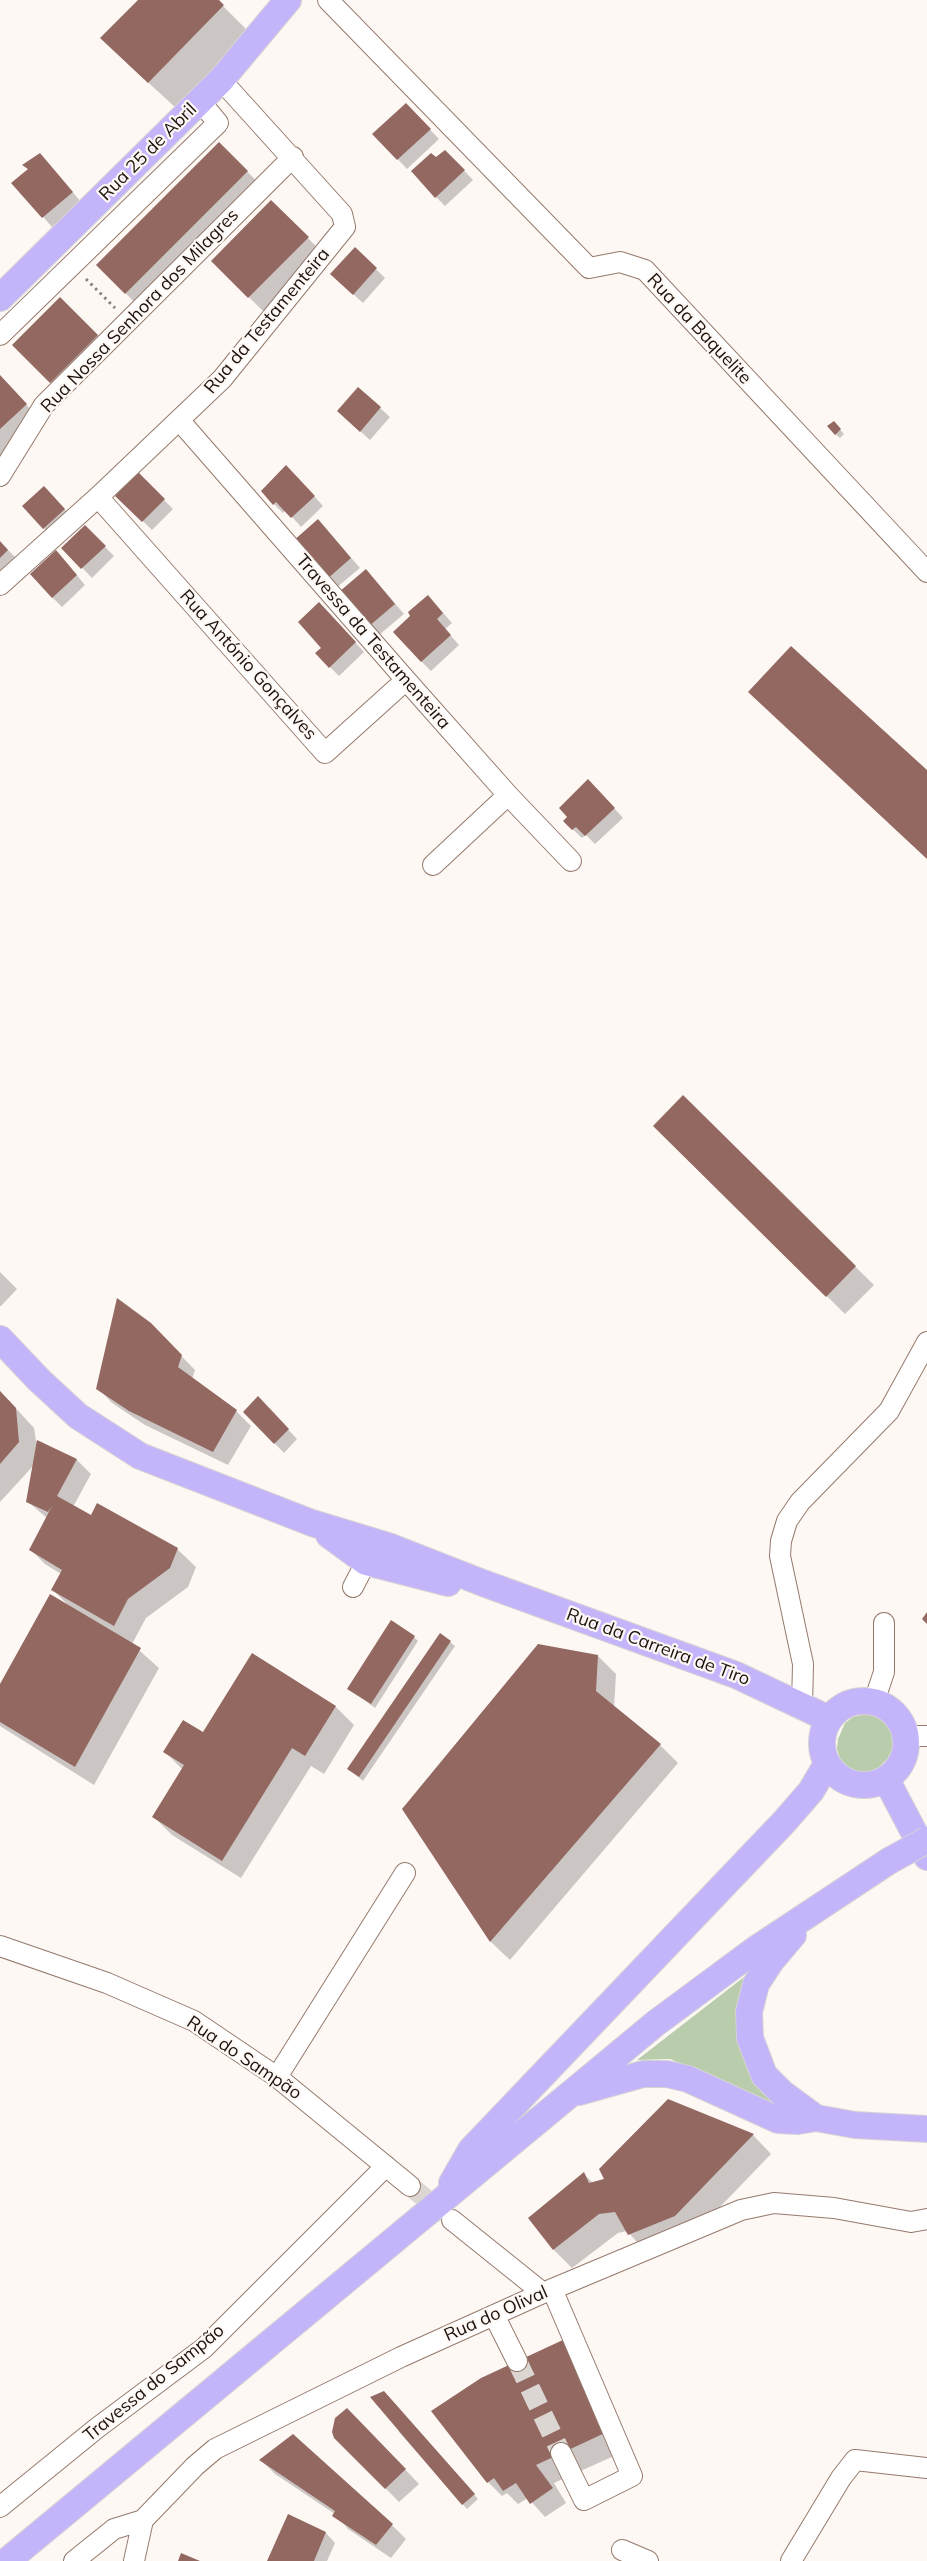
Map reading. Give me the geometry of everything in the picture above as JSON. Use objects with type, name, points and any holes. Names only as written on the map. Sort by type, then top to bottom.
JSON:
[{"type":"main road","name":"Rua 25 de Abril","points":[[0,298],[221,80],[288,0]]},
{"type":"main road","name":"Rua da Carreira de Tiro","points":[[0,1339],[39,1380],[78,1416],[126,1449],[140,1456],[312,1523],[391,1547],[483,1583],[736,1675],[829,1719]]},
{"type":"main road","name":"Rua da Carreira de Tiro","points":[[312,1523],[366,1562],[441,1582],[460,1585],[483,1583]]},
{"type":"main road","points":[[366,1562],[374,1553],[391,1547]]},
{"type":"main road","points":[[854,1702],[874,1702],[895,1714],[916,1736],[894,1772],[886,1779],[870,1784],[854,1784],[843,1780],[828,1764],[822,1746],[824,1727],[829,1719],[844,1705],[854,1702]]},
{"type":"main road","points":[[448,2209],[471,2150],[784,1822],[811,1790],[828,1764]]},
{"type":"main road","points":[[886,1779],[927,1857]]},
{"type":"main road","points":[[6,2561],[448,2209],[567,2096],[698,1990],[815,1909],[889,1861],[927,1840]]},
{"type":"main road","points":[[815,1909],[762,1972],[752,1998],[748,2024],[753,2050],[764,2074],[782,2094],[816,2118]]},
{"type":"main road","points":[[567,2096],[643,2074],[667,2074],[688,2079],[778,2120],[816,2118],[855,2125],[927,2129]]},
{"type":"street","name":"Rua da Baquelite","points":[[328,0],[589,268],[620,262],[645,270],[927,572]]},
{"type":"street","name":"Rua da Testamenteira","points":[[0,585],[98,497],[222,379],[346,227],[342,214],[221,80]]},
{"type":"street","points":[[0,335],[218,123],[200,101]]},
{"type":"street","name":"Rua Nossa Senhora dos Milagres","points":[[0,476],[44,405],[292,157]]},
{"type":"street","name":"Travessa da Testamenteira","points":[[179,420],[508,795],[571,861]]},
{"type":"street","name":"Rua António Gonçalves","points":[[98,497],[325,753],[406,680]]},
{"type":"street","points":[[433,865],[508,795]]},
{"type":"street","points":[[802,1706],[804,1664],[780,1556],[781,1541],[787,1521],[800,1502],[889,1411],[927,1342]]},
{"type":"street","points":[[353,1587],[366,1562]]},
{"type":"street","points":[[874,1702],[884,1672],[884,1623]]},
{"type":"street","points":[[277,2077],[405,1873]]},
{"type":"street","name":"Rua do Sampão","points":[[0,1946],[107,1984],[194,2021],[277,2077],[410,2186]]},
{"type":"street","name":"Travessa do Sampão","points":[[0,2507],[97,2428],[204,2348],[386,2166]]},
{"type":"street","name":"Rua do Olival","points":[[143,2520],[195,2466],[215,2449],[401,2356],[548,2291],[741,2210],[774,2203],[834,2208],[911,2222],[927,2219]]},
{"type":"street","points":[[448,2209],[548,2291],[632,2476],[584,2500],[561,2453]]},
{"type":"street","points":[[494,2315],[517,2361]]},
{"type":"street","points":[[791,2561],[841,2478],[855,2460],[927,2468]]},
{"type":"street","points":[[74,2561],[114,2528],[143,2520],[134,2561]]},
{"type":"street","points":[[622,2550],[648,2561]]},
{"type":"path","points":[[84,278],[127,321]]},
{"type":"green space","points":[[870,1713],[887,1719],[894,1739],[892,1749],[888,1758],[879,1767],[870,1772],[858,1773],[846,1766],[840,1758],[837,1749],[838,1739],[845,1723],[853,1717]]},
{"type":"green space","points":[[744,1977],[736,2016],[776,2106],[670,2059],[637,2060]]},
{"type":"building","points":[[138,0],[219,0],[224,5],[148,83],[100,38]]},
{"type":"building","points":[[406,103],[431,129],[397,160],[372,134]]},
{"type":"building","points":[[219,142],[248,171],[125,294],[96,265]]},
{"type":"building","points":[[445,150],[465,170],[435,198],[411,171],[431,153],[436,157]]},
{"type":"building","points":[[40,153],[73,192],[42,218],[11,183],[28,169],[22,165]]},
{"type":"building","points":[[271,200],[309,237],[248,298],[211,261]]},
{"type":"building","points":[[355,247],[377,268],[353,295],[330,274]]},
{"type":"building","points":[[60,297],[98,335],[50,383],[12,345]]},
{"type":"building","points":[[0,375],[27,404],[0,429]]},
{"type":"building","points":[[358,387],[381,407],[360,432],[337,411]]},
{"type":"building","points":[[834,421],[841,429],[835,435],[827,426]]},
{"type":"building","points":[[286,465],[315,496],[291,518],[276,502],[273,505],[261,491]]},
{"type":"building","points":[[138,472],[165,499],[142,522],[115,496]]},
{"type":"building","points":[[44,486],[65,509],[43,529],[22,506]]},
{"type":"building","points":[[318,519],[351,558],[326,580],[292,542]]},
{"type":"building","points":[[85,525],[106,546],[81,569],[61,548]]},
{"type":"building","points":[[0,541],[8,550],[0,558]]},
{"type":"building","points":[[56,550],[77,575],[52,598],[30,574]]},
{"type":"building","points":[[366,569],[395,604],[368,627],[339,592]]},
{"type":"building","points":[[428,595],[443,613],[437,619],[451,635],[421,662],[393,632],[410,616],[408,612]]},
{"type":"building","points":[[319,602],[356,642],[329,668],[315,653],[321,648],[298,622]]},
{"type":"building","points":[[791,646],[927,770],[927,859],[748,692]]},
{"type":"building","points":[[588,779],[615,808],[585,836],[576,827],[572,830],[563,821],[567,817],[559,808]]},
{"type":"building","points":[[683,1095],[856,1266],[826,1297],[653,1126]]},
{"type":"building","points":[[117,1298],[151,1323],[182,1355],[178,1367],[237,1410],[213,1452],[129,1411],[96,1389]]},
{"type":"building","points":[[0,1391],[16,1408],[19,1442],[0,1464]]},
{"type":"building","points":[[258,1396],[289,1429],[274,1444],[243,1412]]},
{"type":"building","points":[[37,1440],[77,1459],[57,1496],[91,1515],[97,1503],[178,1548],[170,1568],[128,1599],[114,1626],[51,1590],[62,1570],[29,1550],[52,1506],[48,1512],[26,1502]]},
{"type":"building","points":[[50,1594],[141,1648],[75,1767],[0,1722],[0,1684]]},
{"type":"building","points":[[927,1612],[927,1624],[922,1619]]},
{"type":"building","points":[[391,1620],[415,1636],[371,1704],[347,1689]]},
{"type":"building","points":[[440,1633],[451,1641],[359,1777],[347,1769]]},
{"type":"building","points":[[538,1644],[598,1655],[596,1691],[661,1744],[490,1942],[402,1809]]},
{"type":"building","points":[[252,1653],[336,1706],[305,1756],[292,1748],[222,1861],[152,1817],[184,1765],[163,1752],[183,1720],[203,1732]]},
{"type":"building","points":[[668,2099],[754,2134],[675,2216],[628,2235],[615,2212],[599,2214],[553,2250],[528,2218],[584,2172],[589,2183],[604,2179],[599,2169]]},
{"type":"building","points":[[565,2339],[607,2432],[536,2465],[553,2488],[530,2504],[516,2483],[503,2491],[494,2478],[487,2483],[431,2411],[481,2378]]},
{"type":"building","points":[[384,2391],[475,2494],[462,2505],[370,2397]]},
{"type":"building","points":[[347,2408],[406,2469],[385,2489],[334,2438],[332,2432],[335,2418]]},
{"type":"building","points":[[293,2434],[393,2524],[376,2545],[332,2516],[335,2511],[259,2460]]},
{"type":"building","points":[[288,2514],[326,2532],[314,2561],[267,2561]]},
{"type":"building","points":[[181,2553],[200,2561],[178,2561]]},
{"type":"tunnel","points":[[410,2186],[445,2214]]},
{"type":"tunnel","points":[[517,2361],[561,2453]]}]
